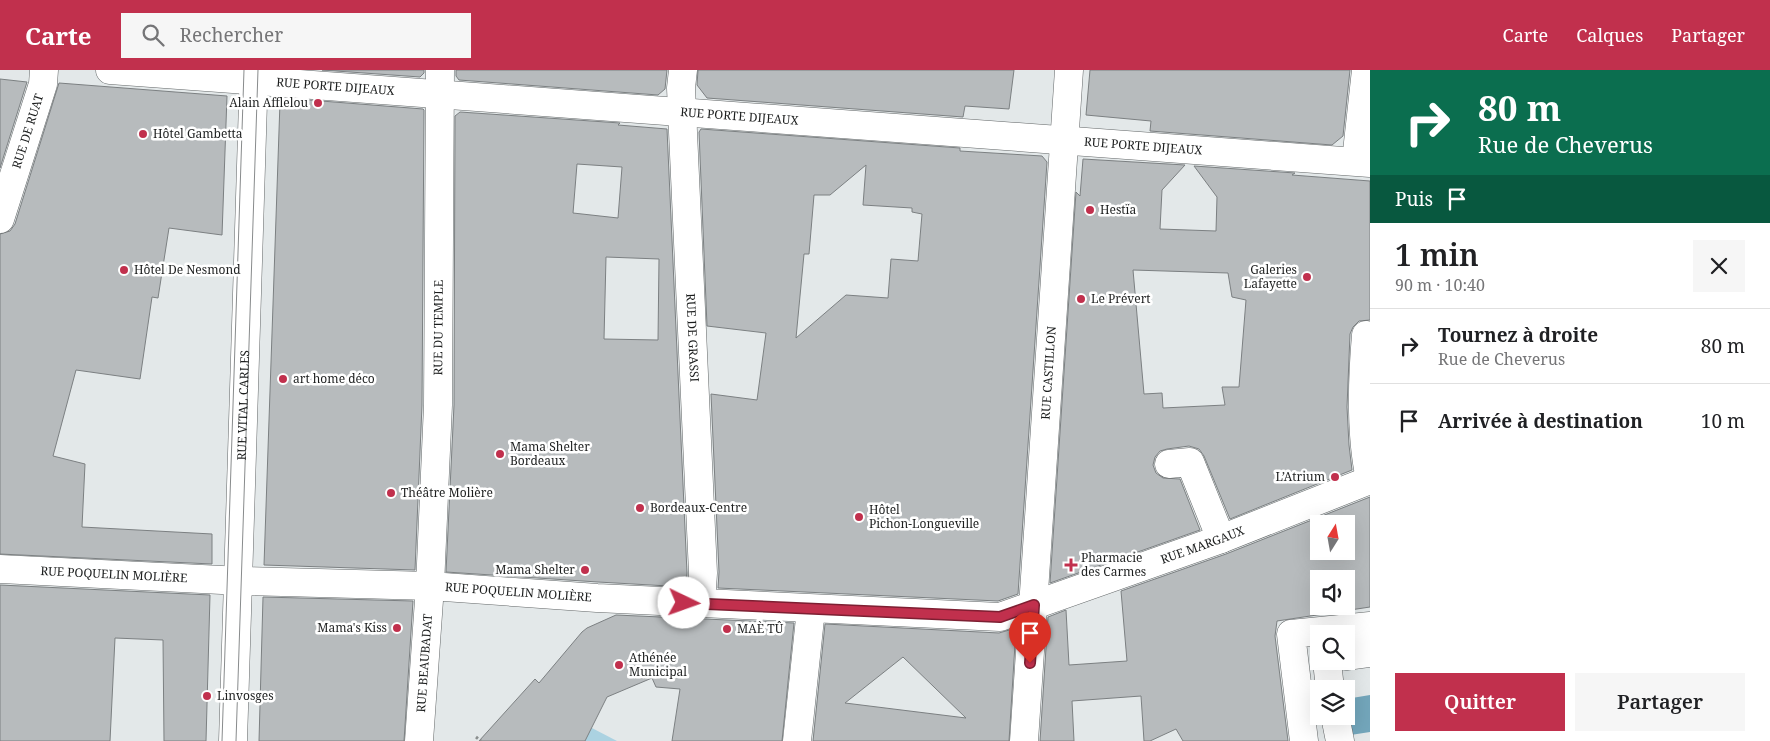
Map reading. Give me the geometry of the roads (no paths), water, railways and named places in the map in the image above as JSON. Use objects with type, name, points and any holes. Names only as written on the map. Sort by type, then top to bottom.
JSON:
[{"type":"street","name":"RUE DE RUAT","points":[[0,219],[43,84],[44,70]]},
{"type":"street","name":"RUE PORTE DIJEAUX","points":[[110,70],[440,82],[682,112],[1363,162]]},
{"type":"street","name":"RUE DE GRASSI","points":[[683,70],[681,88],[703,573],[701,604]]},
{"type":"street","name":"RUE CASTILLON","points":[[1024,741],[1069,70]]},
{"type":"street","points":[[1363,162],[1366,70]]},
{"type":"street","name":"RUE VITAL CARLES","points":[[233,741],[254,75]]},
{"type":"street","name":"RUE DU TEMPLE","points":[[430,586],[438,405],[440,82]]},
{"type":"street","points":[[1366,335],[1362,378],[1363,410],[1370,480]]},
{"type":"street","points":[[1169,464],[1190,462],[1220,539]]},
{"type":"street","name":"RUE MARGAUX","points":[[1034,605],[1220,539],[1370,480]]},
{"type":"street","name":"RUE POQUELIN MOLIÈRE","points":[[0,569],[238,580],[430,586],[701,604],[1000,617],[1034,605]]},
{"type":"street","name":"RUE BEAUBADAT","points":[[419,741],[430,586]]},
{"type":"street","points":[[797,741],[811,609]]},
{"type":"street","points":[[1304,741],[1291,634],[1370,626]]},
{"type":"street","points":[[1355,655],[1370,653]]},
{"type":"street","points":[[1334,725],[1340,741]]},
{"type":"tram line","points":[[222,741],[244,70]]},
{"type":"tram line","points":[[236,741],[258,70]]},
{"type":"place","name":"Alain Afflelou","points":[[318,103]]},
{"type":"place","name":"Hôtel Gambetta","points":[[143,134]]},
{"type":"place","name":"Hestïa","points":[[1090,210]]},
{"type":"place","name":"Hôtel De Nesmond","points":[[124,270]]},
{"type":"place","name":"Galeries Lafayette","points":[[1307,277]]},
{"type":"place","name":"Le Prévert","points":[[1081,299]]},
{"type":"place","name":"art home déco","points":[[283,379]]},
{"type":"place","name":"Mama Shelter Bordeaux","points":[[500,454]]},
{"type":"place","name":"L’Atrium","points":[[1335,477]]},
{"type":"place","name":"Théâtre Molière","points":[[391,493]]},
{"type":"place","name":"Bordeaux-Centre","points":[[640,508]]},
{"type":"place","name":"Hôtel Pichon-Longueville","points":[[859,517]]},
{"type":"place","name":"Pharmacie des Carmes","points":[[1071,565]]},
{"type":"place","name":"Mama Shelter","points":[[585,570]]},
{"type":"place","name":"Mama's Kiss","points":[[397,628]]},
{"type":"place","name":"MAÈ TÛ","points":[[727,629]]},
{"type":"place","name":"Athénée Municipal","points":[[619,665]]},
{"type":"place","name":"Linvosges","points":[[207,696]]}]
